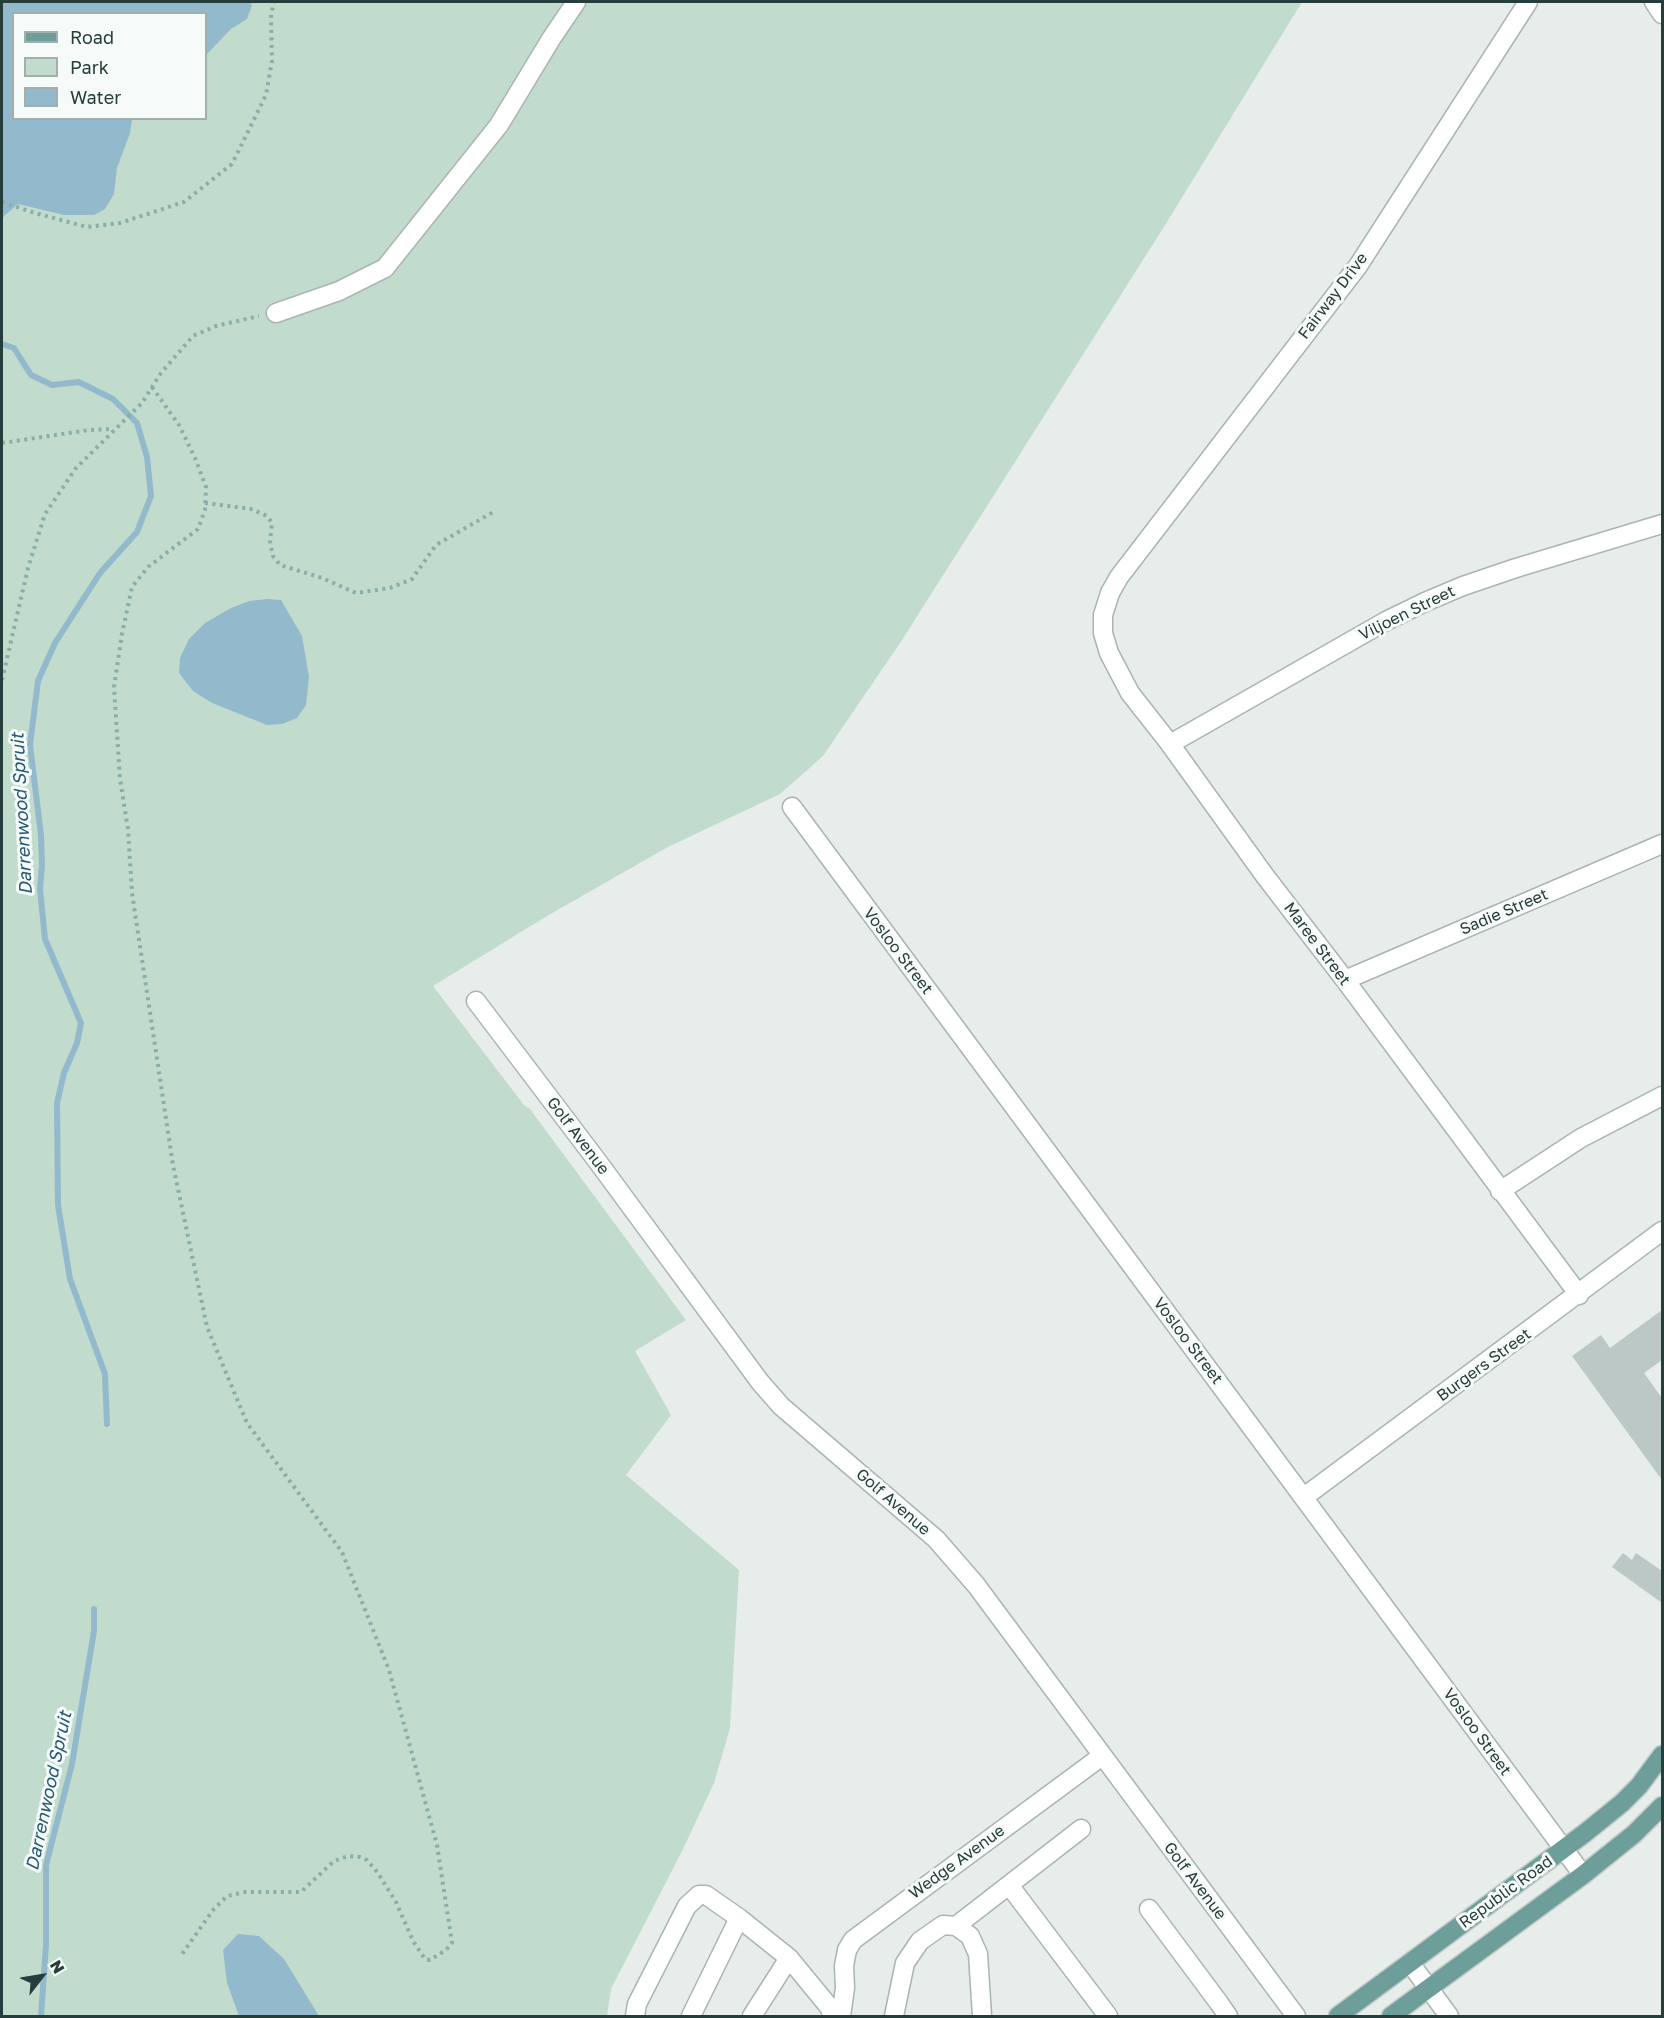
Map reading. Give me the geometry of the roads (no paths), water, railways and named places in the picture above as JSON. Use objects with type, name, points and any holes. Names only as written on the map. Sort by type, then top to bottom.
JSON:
[{"type":"main road","name":"Republic Road","points":[[1338,2016],[1565,1849],[1622,1803],[1639,1786],[1662,1755]]},
{"type":"main road","name":"Republic Road","points":[[1391,2016],[1583,1875],[1634,1834],[1662,1806]]},
{"type":"street","points":[[276,313],[339,291],[385,268],[499,126],[576,2]]},
{"type":"street","name":"Fairway Drive","points":[[1119,577],[1358,266],[1528,2]]},
{"type":"street","points":[[1654,2],[1662,14]]},
{"type":"street","name":"Viljoen Street","points":[[1170,744],[1386,621],[1463,585],[1662,524]]},
{"type":"street","name":"Maree Street","points":[[1119,577],[1102,615],[1103,633],[1109,653],[1130,693],[1579,1295]]},
{"type":"street","name":"Vosloo Street","points":[[792,807],[1583,1875]]},
{"type":"street","name":"Sadie Street","points":[[1345,980],[1662,844]]},
{"type":"street","name":"Golf Avenue","points":[[476,1001],[760,1382],[781,1406],[949,1552],[1296,2016]]},
{"type":"street","points":[[1500,1191],[1581,1137],[1662,1096]]},
{"type":"street","name":"Burgers Street","points":[[1304,1497],[1579,1295],[1662,1231]]},
{"type":"street","name":"Wedge Avenue","points":[[842,2016],[845,1988],[844,1966],[847,1950],[853,1940],[1102,1756]]},
{"type":"street","points":[[956,1926],[1081,1829]]},
{"type":"street","points":[[1009,1884],[1108,2016]]},
{"type":"street","points":[[636,2016],[637,2004],[687,1906],[694,1897],[706,1895],[789,1958],[830,2008],[832,2016]]},
{"type":"street","points":[[1149,1909],[1228,2016]]},
{"type":"street","points":[[691,2016],[739,1918]]},
{"type":"street","points":[[894,2016],[905,1963],[920,1941],[943,1925],[956,1926],[970,1936],[978,1954],[982,2016]]},
{"type":"street","points":[[752,2016],[789,1958]]},
{"type":"street","points":[[1410,1963],[1449,2016]]},
{"type":"water","points":[[2,2],[250,2],[252,5],[247,19],[231,29],[207,54],[207,12],[12,12],[12,120],[132,120],[130,133],[117,168],[114,194],[105,209],[94,215],[64,215],[18,204],[4,216],[2,222]]},
{"type":"water","points":[[281,600],[302,636],[309,677],[306,705],[297,718],[282,724],[267,725],[212,703],[193,691],[179,673],[180,658],[189,639],[205,623],[249,601]]},
{"type":"water","points":[[238,1934],[259,1936],[284,1959],[319,2016],[239,2016],[227,1983],[223,1950]]},
{"type":"waterway","name":"Darrenwood Spruit","points":[[2,344],[14,348],[31,375],[52,385],[79,382],[113,399],[137,423],[147,457],[151,496],[137,532],[100,573],[55,643],[38,681],[30,745],[41,835],[40,889],[45,939],[81,1023],[77,1043],[64,1073],[57,1103],[58,1205],[70,1279],[105,1374],[107,1424]]},
{"type":"waterway","name":"Darrenwood Spruit","points":[[41,2016],[46,1945],[46,1865],[72,1764],[94,1631],[94,1609]]}]
